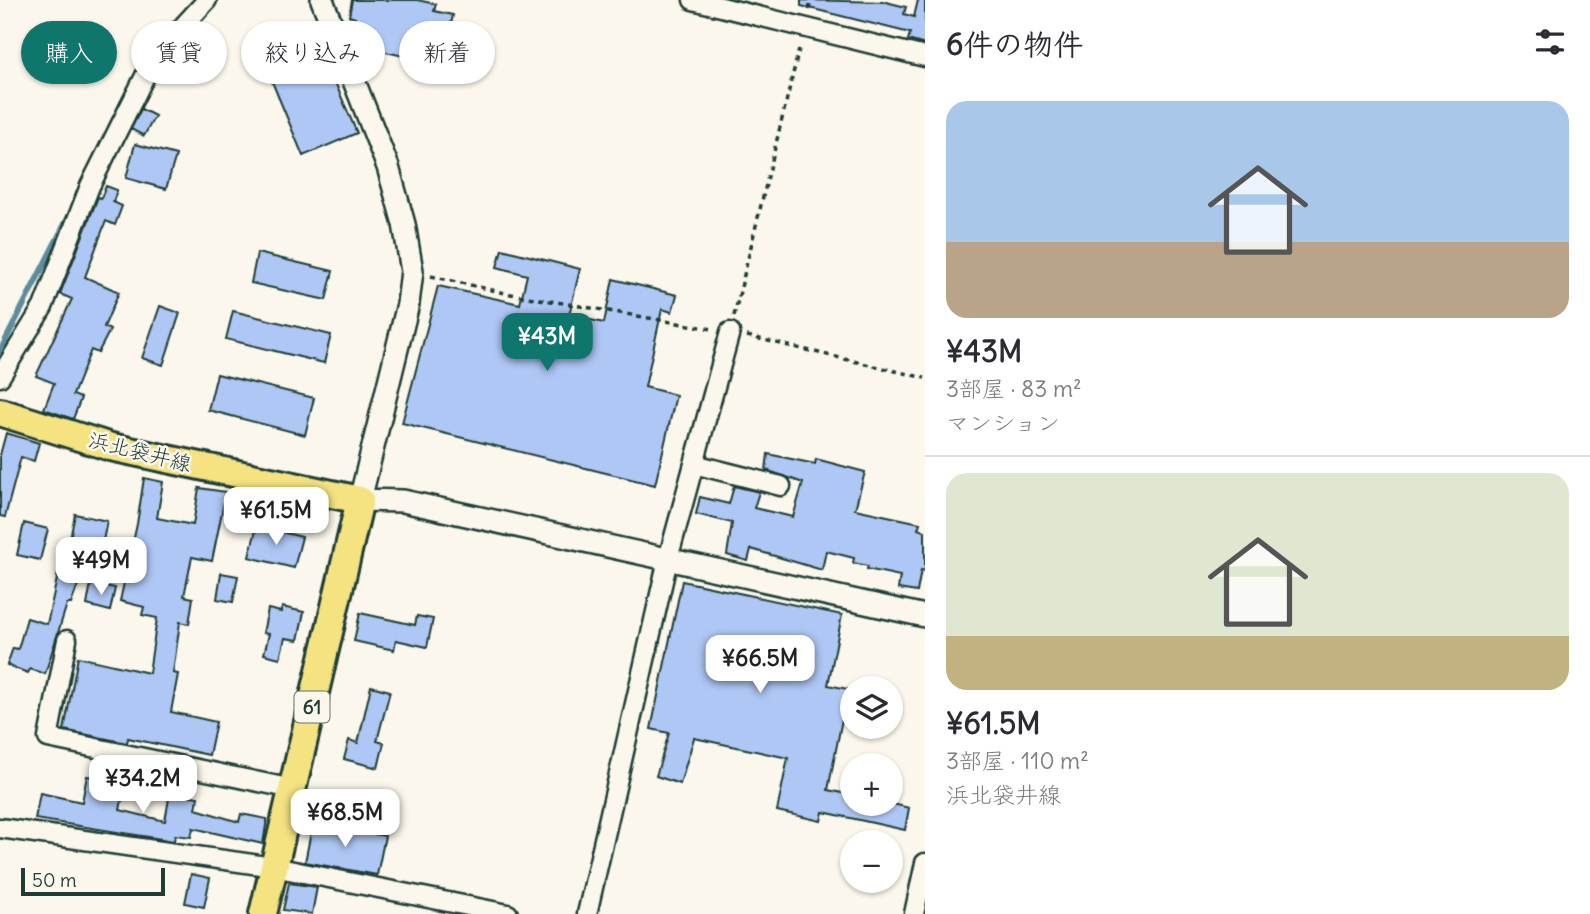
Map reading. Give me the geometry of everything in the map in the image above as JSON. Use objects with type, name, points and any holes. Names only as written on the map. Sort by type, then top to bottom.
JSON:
[{"type":"main road","name":"浜北袋井線","points":[[0,412],[111,447],[360,500]]},
{"type":"main road","name":"61","points":[[263,914],[360,500]]},
{"type":"street","points":[[0,377],[43,307],[90,186],[154,58],[207,0]]},
{"type":"street","points":[[322,0],[388,167],[404,225],[412,271],[408,304],[360,500],[403,501],[925,616]]},
{"type":"street","points":[[693,0],[925,57]]},
{"type":"street","points":[[587,914],[668,559],[730,332]]},
{"type":"street","points":[[694,464],[780,486]]},
{"type":"street","points":[[67,640],[48,738],[293,789]]},
{"type":"street","points":[[0,828],[274,867],[508,914]]},
{"type":"street","points":[[914,914],[925,863]]},
{"type":"path","points":[[730,332],[805,26]]},
{"type":"path","points":[[412,271],[505,293],[730,332],[925,378]]},
{"type":"building","points":[[352,0],[417,0],[436,4],[434,11],[453,15],[452,21],[399,21],[399,55],[385,52],[385,21],[354,21],[355,18],[349,16]]},
{"type":"building","points":[[801,0],[886,2],[906,7],[904,14],[914,17],[918,0],[925,0],[925,45],[908,40],[910,33],[801,6]]},
{"type":"building","points":[[273,84],[336,84],[357,133],[303,156]]},
{"type":"building","points":[[141,109],[155,116],[144,136],[131,129]]},
{"type":"building","points":[[135,144],[176,155],[166,189],[126,178]]},
{"type":"building","points":[[106,186],[117,190],[113,202],[122,206],[115,225],[106,221],[85,277],[119,292],[104,327],[110,330],[98,353],[91,350],[73,395],[81,398],[73,419],[44,409],[54,383],[36,376],[72,299],[60,294],[98,197],[101,198]]},
{"type":"building","points":[[502,249],[580,269],[569,315],[604,323],[613,279],[677,295],[672,312],[662,309],[645,387],[676,395],[655,485],[402,423],[438,286],[520,304],[527,275],[497,267]]},
{"type":"building","points":[[257,253],[333,271],[326,300],[251,283]]},
{"type":"building","points":[[160,306],[180,313],[163,365],[142,358]]},
{"type":"building","points":[[233,311],[331,335],[324,363],[226,339]]},
{"type":"building","points":[[217,374],[314,398],[305,435],[208,410]]},
{"type":"building","points":[[6,433],[39,443],[34,461],[21,457],[5,517],[0,516],[0,455]]},
{"type":"building","points":[[768,454],[815,464],[816,459],[865,472],[855,509],[920,523],[918,529],[925,531],[925,571],[921,570],[917,592],[898,589],[900,576],[867,569],[868,566],[853,563],[854,558],[826,551],[822,570],[751,549],[748,561],[727,555],[732,523],[696,514],[700,497],[729,504],[734,486],[759,492],[754,508],[793,517],[803,483],[766,470]]},
{"type":"building","points":[[144,478],[163,482],[157,518],[193,525],[199,488],[226,492],[212,561],[192,557],[184,596],[193,598],[189,624],[180,622],[173,673],[178,674],[171,712],[216,722],[209,755],[128,738],[127,743],[64,730],[78,657],[149,673],[157,618],[142,615],[144,607],[120,601]]},
{"type":"building","points":[[75,514],[107,521],[101,551],[69,544]]},
{"type":"building","points":[[24,523],[48,529],[40,560],[17,555]]},
{"type":"building","points":[[257,526],[302,537],[294,568],[249,557]]},
{"type":"building","points":[[221,573],[238,576],[233,602],[217,599]]},
{"type":"building","points":[[58,574],[80,579],[71,604],[67,604],[45,674],[30,669],[28,673],[7,665],[13,648],[18,649],[27,618],[47,624]]},
{"type":"building","points":[[682,581],[842,615],[828,685],[840,687],[840,729],[828,790],[840,792],[840,816],[823,812],[821,821],[777,811],[788,758],[694,738],[680,784],[656,776],[669,733],[651,729]]},
{"type":"building","points":[[91,583],[115,588],[110,611],[87,605]]},
{"type":"building","points":[[282,607],[304,612],[298,640],[285,638],[280,658],[264,654],[269,634],[263,633],[268,609],[281,612]]},
{"type":"building","points":[[360,613],[415,625],[417,616],[433,619],[427,647],[396,640],[394,650],[354,641]]},
{"type":"building","points":[[371,686],[390,691],[377,741],[384,743],[378,768],[344,759],[349,740],[358,743]]},
{"type":"building","points":[[87,776],[125,784],[120,810],[165,821],[170,793],[198,797],[196,809],[239,822],[241,814],[267,819],[263,844],[193,828],[191,837],[175,835],[174,841],[35,819],[40,793],[82,802]]},
{"type":"building","points":[[903,806],[909,808],[905,830],[841,816],[903,816]]},
{"type":"building","points":[[313,822],[385,836],[377,875],[305,862]]},
{"type":"building","points":[[191,874],[210,878],[204,907],[185,903]]},
{"type":"building","points":[[289,883],[317,887],[312,914],[283,910]]},
{"type":"waterway","points":[[110,127],[129,89]]},
{"type":"waterway","points":[[0,351],[72,210]]}]
